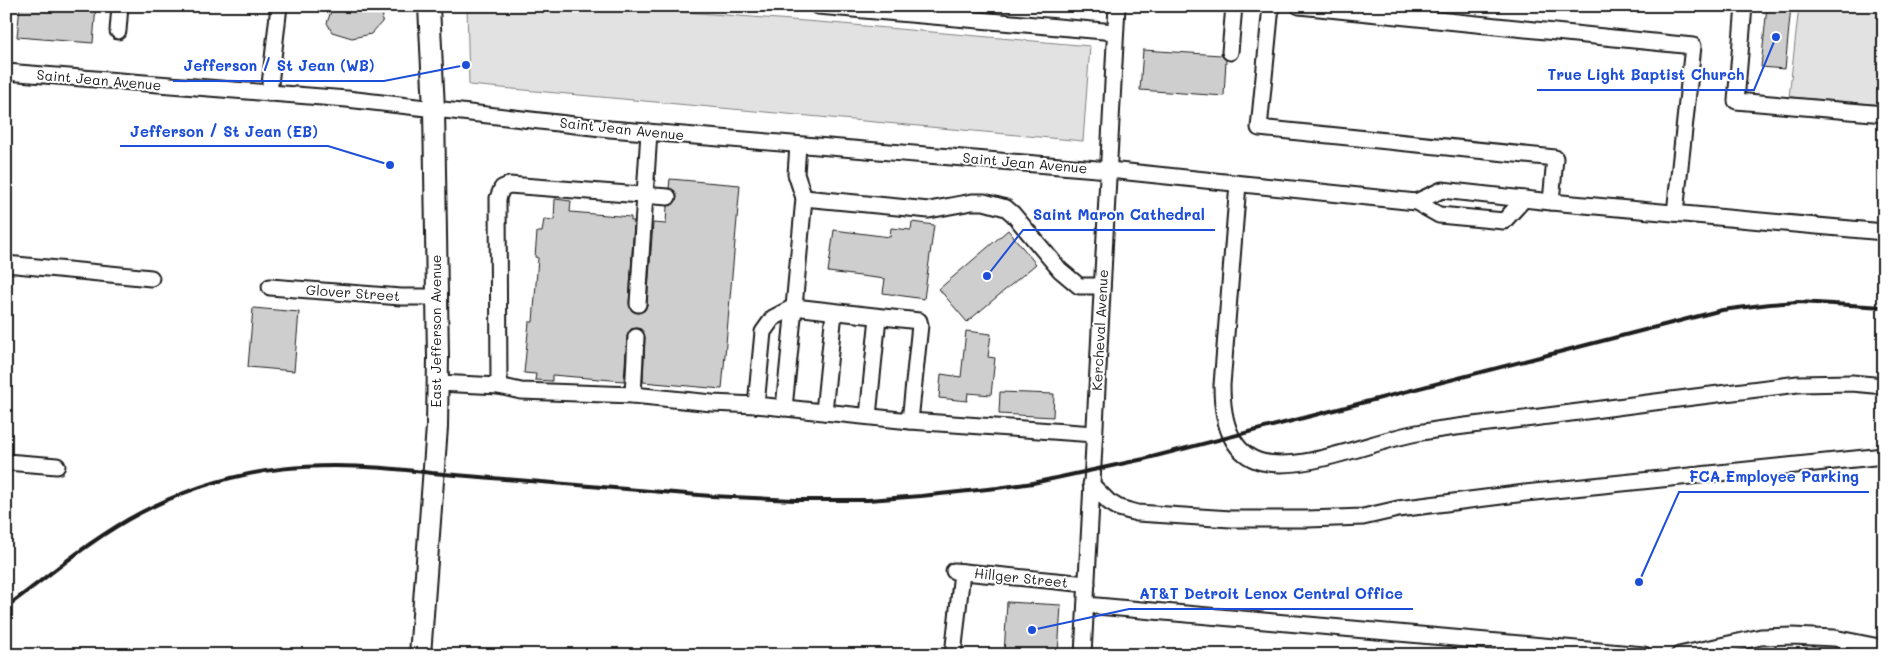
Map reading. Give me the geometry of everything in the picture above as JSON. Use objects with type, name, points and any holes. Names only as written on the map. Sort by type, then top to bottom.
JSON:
[{"type":"main road","name":"East Jefferson Avenue","points":[[420,655],[437,427],[438,383],[434,109],[430,6]]},
{"type":"street","points":[[118,30],[120,6]]},
{"type":"street","points":[[269,93],[279,6]]},
{"type":"street","points":[[818,6],[1116,32]]},
{"type":"street","name":"Kercheval Avenue","points":[[1083,655],[1117,6]]},
{"type":"street","points":[[1230,52],[1234,6]]},
{"type":"street","points":[[1271,6],[1259,128],[1555,158],[1551,202]]},
{"type":"street","points":[[1299,6],[1693,46],[1676,213]]},
{"type":"street","points":[[1744,6],[1736,101],[1884,114]]},
{"type":"street","name":"Saint Jean Avenue","points":[[6,72],[347,99],[649,132],[1109,170],[1416,202]]},
{"type":"street","points":[[638,304],[649,132]]},
{"type":"street","points":[[784,408],[804,198],[796,174],[798,145]]},
{"type":"street","points":[[1238,184],[1222,405],[1224,420],[1231,436],[1243,451],[1260,462],[1294,464],[1416,434],[1798,384],[1852,383],[1884,386]]},
{"type":"street","points":[[499,386],[498,198],[502,188],[509,185],[668,196]]},
{"type":"street","points":[[1416,202],[1442,190],[1551,202],[1884,232]]},
{"type":"street","points":[[804,198],[928,210],[972,202],[996,204],[1006,208],[1013,214],[1060,270],[1079,286],[1102,286]]},
{"type":"street","points":[[1416,202],[1438,215],[1504,221],[1524,199]]},
{"type":"street","points":[[6,264],[151,278]]},
{"type":"street","name":"Glover Street","points":[[270,287],[401,297],[437,297]]},
{"type":"street","points":[[756,405],[763,332],[773,318],[794,307],[918,321],[920,325],[910,421]]},
{"type":"street","points":[[824,412],[834,312]]},
{"type":"street","points":[[868,416],[878,317]]},
{"type":"street","points":[[633,395],[636,337]]},
{"type":"street","points":[[438,383],[499,386],[521,391],[633,395],[712,403],[756,405],[910,421],[1094,434]]},
{"type":"street","points":[[1092,484],[1109,502],[1119,508],[1137,514],[1231,520],[1363,517],[1421,506],[1534,492],[1884,456]]},
{"type":"street","points":[[6,462],[57,466]]},
{"type":"street","name":"Hillger Street","points":[[954,655],[958,572],[1087,584]]},
{"type":"street","points":[[1086,605],[1644,655]]},
{"type":"street","points":[[1679,655],[1761,636],[1834,638],[1884,648]]},
{"type":"shaded area","points":[[467,6],[606,6],[831,23],[1090,46],[1083,141],[469,85]]},
{"type":"shaded area","points":[[1799,6],[1884,6],[1884,105],[1789,97]]},
{"type":"building","points":[[20,6],[96,6],[93,43],[17,37]]},
{"type":"building","points":[[336,6],[366,6],[383,15],[382,22],[371,34],[352,38],[332,32],[327,23],[332,8]]},
{"type":"building","points":[[1767,6],[1791,6],[1785,69],[1761,67]]},
{"type":"building","points":[[1143,50],[1221,55],[1226,60],[1224,96],[1140,90]]},
{"type":"building","points":[[670,179],[740,185],[722,389],[643,382],[645,337],[641,329],[637,328],[631,329],[627,336],[624,381],[552,375],[552,381],[535,380],[536,374],[524,373],[529,322],[533,322],[538,258],[535,257],[537,232],[542,232],[544,219],[554,220],[555,199],[571,201],[570,212],[631,217],[631,221],[634,221],[629,304],[632,311],[638,313],[645,310],[647,305],[653,223],[666,224],[667,206],[672,205],[677,198],[676,193],[669,188]]},
{"type":"building","points":[[912,222],[934,225],[924,299],[883,293],[885,279],[828,272],[834,230],[890,237],[891,228],[911,230]]},
{"type":"building","points":[[1008,230],[1036,264],[967,322],[939,289]]},
{"type":"building","points":[[253,308],[299,312],[294,371],[248,367]]},
{"type":"building","points":[[966,331],[991,334],[988,357],[995,358],[991,395],[968,393],[967,401],[939,398],[941,374],[961,377]]},
{"type":"building","points":[[1000,392],[1054,394],[1053,417],[999,414]]},
{"type":"building","points":[[1007,602],[1061,605],[1058,655],[1004,655]]},
{"type":"railway","points":[[6,607],[88,545],[140,513],[176,496],[212,483],[247,474],[319,466],[355,466],[711,496],[794,500],[868,500],[921,496],[1033,483],[1144,459],[1722,310],[1799,302],[1884,307]]},
{"type":"place","name":"True Light Baptist Church","points":[[1776,37]]},
{"type":"place","name":"Jefferson / St Jean (WB)","points":[[466,65]]},
{"type":"place","name":"Jefferson / St Jean (EB)","points":[[390,165]]},
{"type":"place","name":"Saint Maron Cathedral","points":[[987,276]]},
{"type":"place","name":"FCA Employee Parking","points":[[1639,582]]},
{"type":"place","name":"AT&T Detroit Lenox Central Office","points":[[1032,630]]}]
